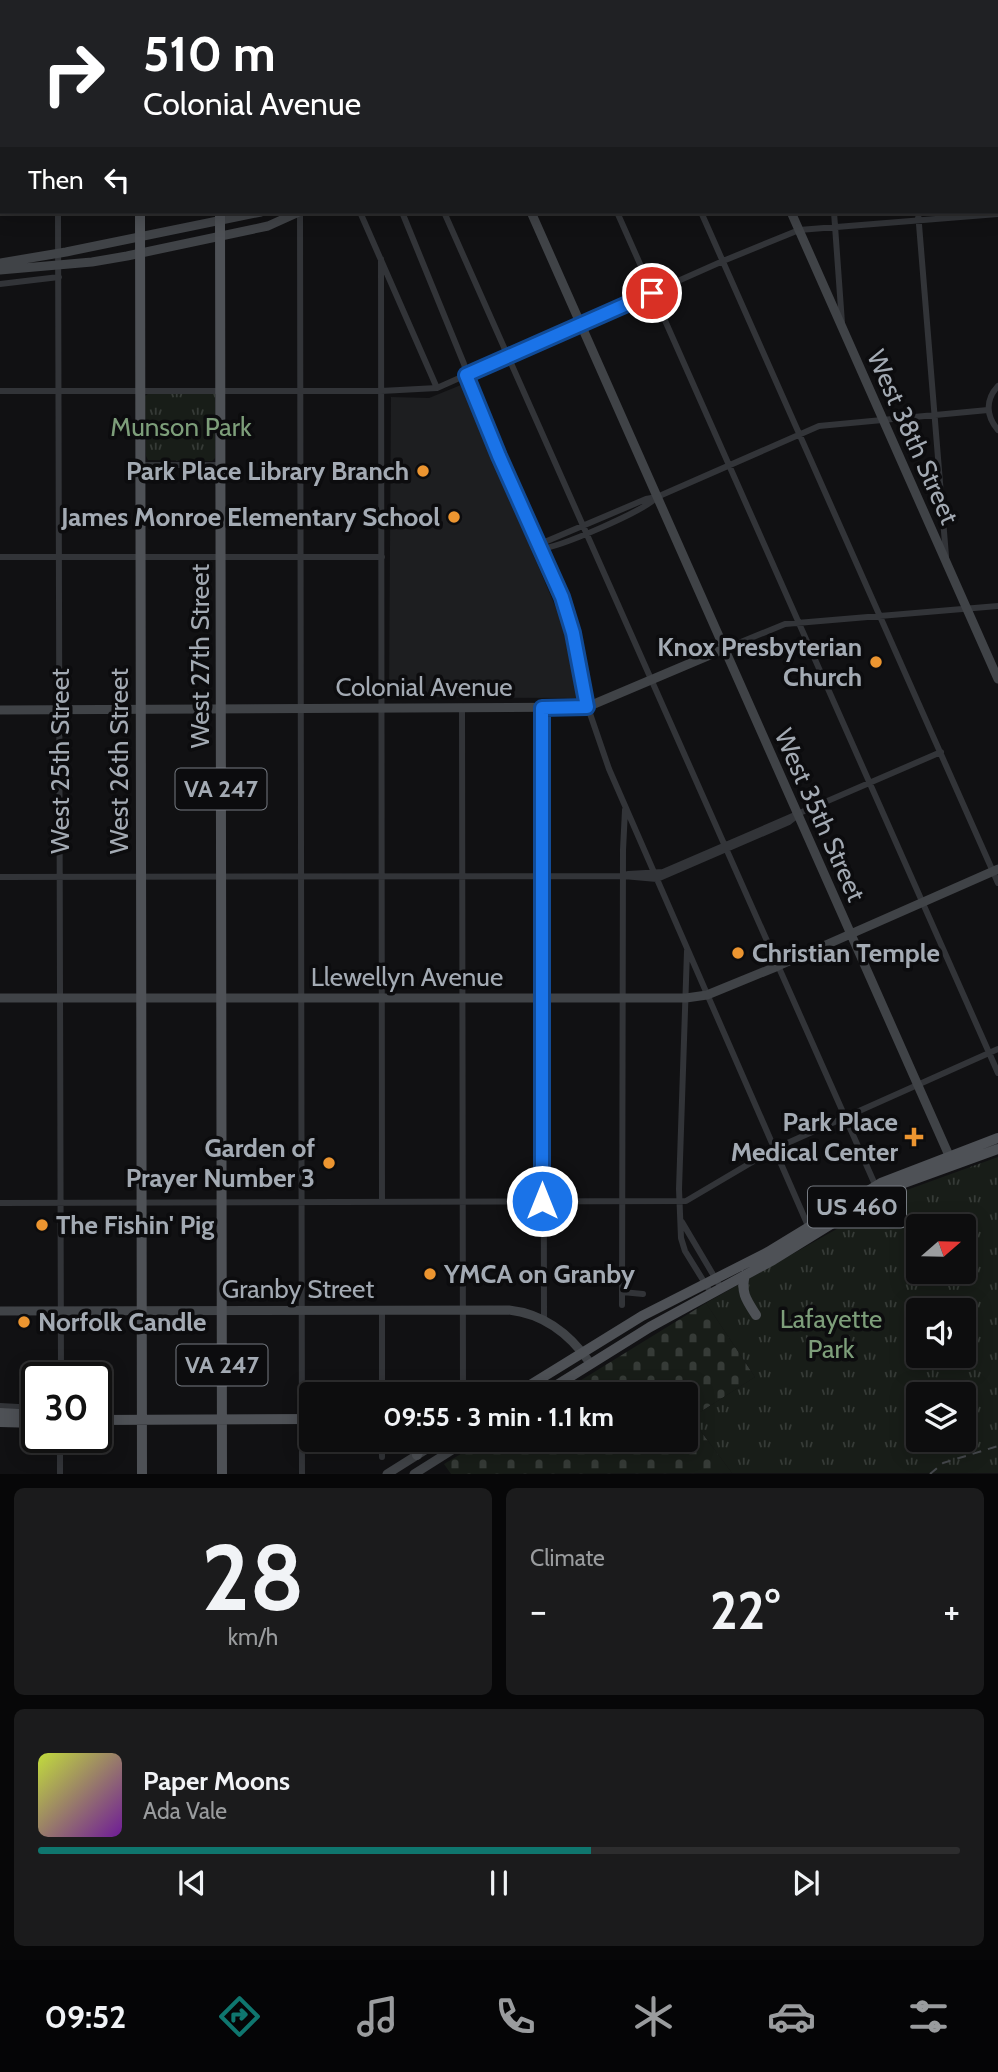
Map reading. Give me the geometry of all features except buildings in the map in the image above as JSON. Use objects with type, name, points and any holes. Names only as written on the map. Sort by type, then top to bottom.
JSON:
[{"type":"main road","name":"West 26th Street","points":[[140,214],[142,1310]]},
{"type":"main road","name":"West 27th Street","points":[[220,216],[222,1310]]},
{"type":"main road","name":"US 460","points":[[951,1161],[998,1138]]},
{"type":"main road","name":"US 460","points":[[561,1382],[681,1308],[745,1276],[898,1175],[998,1149]]},
{"type":"main road","name":"US 460","points":[[535,1382],[642,1316],[810,1231]]},
{"type":"main road","points":[[745,1276],[743,1294],[756,1315]]},
{"type":"main road","name":"VA 247","points":[[142,1310],[142,1474]]},
{"type":"main road","name":"VA 247","points":[[222,1310],[222,1474]]},
{"type":"main road","points":[[0,1413],[21,1414]]},
{"type":"main road","points":[[112,1420],[299,1419]]},
{"type":"main road","points":[[0,1422],[21,1423]]},
{"type":"street","name":"West 25th Street","points":[[58,214],[61,1362]]},
{"type":"street","points":[[0,263],[140,237],[220,216],[240,214]]},
{"type":"street","points":[[0,271],[97,262],[268,226],[295,214]]},
{"type":"street","points":[[299,214],[302,1310],[305,1382]]},
{"type":"street","points":[[361,214],[437,388]]},
{"type":"street","points":[[403,214],[464,364],[466,375],[568,615],[595,733],[810,1231]]},
{"type":"street","points":[[445,214],[877,1190]]},
{"type":"street","name":"West 35th Street","points":[[532,214],[951,1161]]},
{"type":"street","points":[[618,214],[998,1073]]},
{"type":"street","points":[[702,214],[995,870],[998,883]]},
{"type":"street","name":"West 38th Street","points":[[791,214],[998,679]]},
{"type":"street","points":[[834,214],[842,328]]},
{"type":"street","points":[[918,214],[947,565]]},
{"type":"street","points":[[0,391],[381,391],[437,388],[799,230],[998,215]]},
{"type":"street","points":[[381,259],[382,1201]]},
{"type":"street","points":[[0,284],[59,277]]},
{"type":"street","points":[[998,386],[990,397],[988,410],[992,423],[998,430]]},
{"type":"street","points":[[539,549],[547,541],[585,529],[646,499],[657,497],[825,424],[988,410]]},
{"type":"street","points":[[140,465],[220,465]]},
{"type":"street","points":[[0,557],[382,557]]},
{"type":"street","name":"Colonial Avenue","points":[[0,710],[587,707],[785,624],[998,606]]},
{"type":"street","points":[[461,708],[463,1382]]},
{"type":"street","points":[[542,708],[544,1320]]},
{"type":"street","points":[[0,877],[623,876],[632,873],[656,876],[941,752]]},
{"type":"street","points":[[622,1305],[625,806]]},
{"type":"street","name":"Llewellyn Avenue","points":[[0,998],[686,998],[706,995],[778,966],[995,870]]},
{"type":"street","points":[[687,949],[679,1201],[681,1238],[685,1251],[716,1291]]},
{"type":"street","points":[[0,1203],[679,1201],[695,1197],[774,1149],[998,1049]]},
{"type":"street","points":[[681,1220],[716,1291]]},
{"type":"street","points":[[622,1292],[643,1294]]},
{"type":"street","points":[[382,1310],[382,1382]]},
{"type":"street","name":"Granby Street","points":[[0,1311],[509,1310],[544,1320],[566,1335],[590,1363]]},
{"type":"street","points":[[0,1406],[21,1407]]},
{"type":"street","points":[[302,1474],[304,1452]]},
{"type":"street","points":[[382,1452],[382,1457]]},
{"type":"street","points":[[387,1474],[422,1452]]},
{"type":"street","points":[[414,1474],[449,1452]]},
{"type":"street","points":[[60,1453],[60,1474]]},
{"type":"shaded area","name":"James Monroe Elementary School","points":[[461,385],[562,622],[577,698],[389,697],[391,397],[429,398]]},
{"type":"green space","name":"Munson Park","points":[[215,394],[215,458],[212,461],[148,460],[145,396]]},
{"type":"green space","name":"Lafayette Park","points":[[998,1157],[998,1473],[732,1473],[698,1427],[698,1414],[755,1377],[706,1303],[904,1191]]},
{"type":"green space","points":[[706,1303],[755,1377],[698,1414],[698,1382],[578,1382]]},
{"type":"green space","points":[[698,1427],[732,1473],[451,1474],[444,1464],[464,1452],[698,1452]]},
{"type":"railway","points":[[930,1474],[943,1463],[998,1446]]},
{"type":"place","name":"Park Place Library Branch","points":[[423,471]]},
{"type":"place","name":"James Monroe Elementary School","points":[[454,517]]},
{"type":"place","name":"Knox Presbyterian Church","points":[[876,662]]},
{"type":"place","name":"Christian Temple","points":[[738,953]]},
{"type":"place","name":"Park Place Medical Center","points":[[914,1137]]},
{"type":"place","name":"Garden of Prayer Number 3","points":[[329,1163]]},
{"type":"place","name":"The Fishin' Pig","points":[[42,1225]]},
{"type":"place","name":"YMCA on Granby","points":[[430,1274]]},
{"type":"place","name":"Norfolk Candle","points":[[24,1322]]},
{"type":"route","points":[[542,1201],[542,708],[587,707],[573,633],[562,597],[466,375],[652,293]]}]
